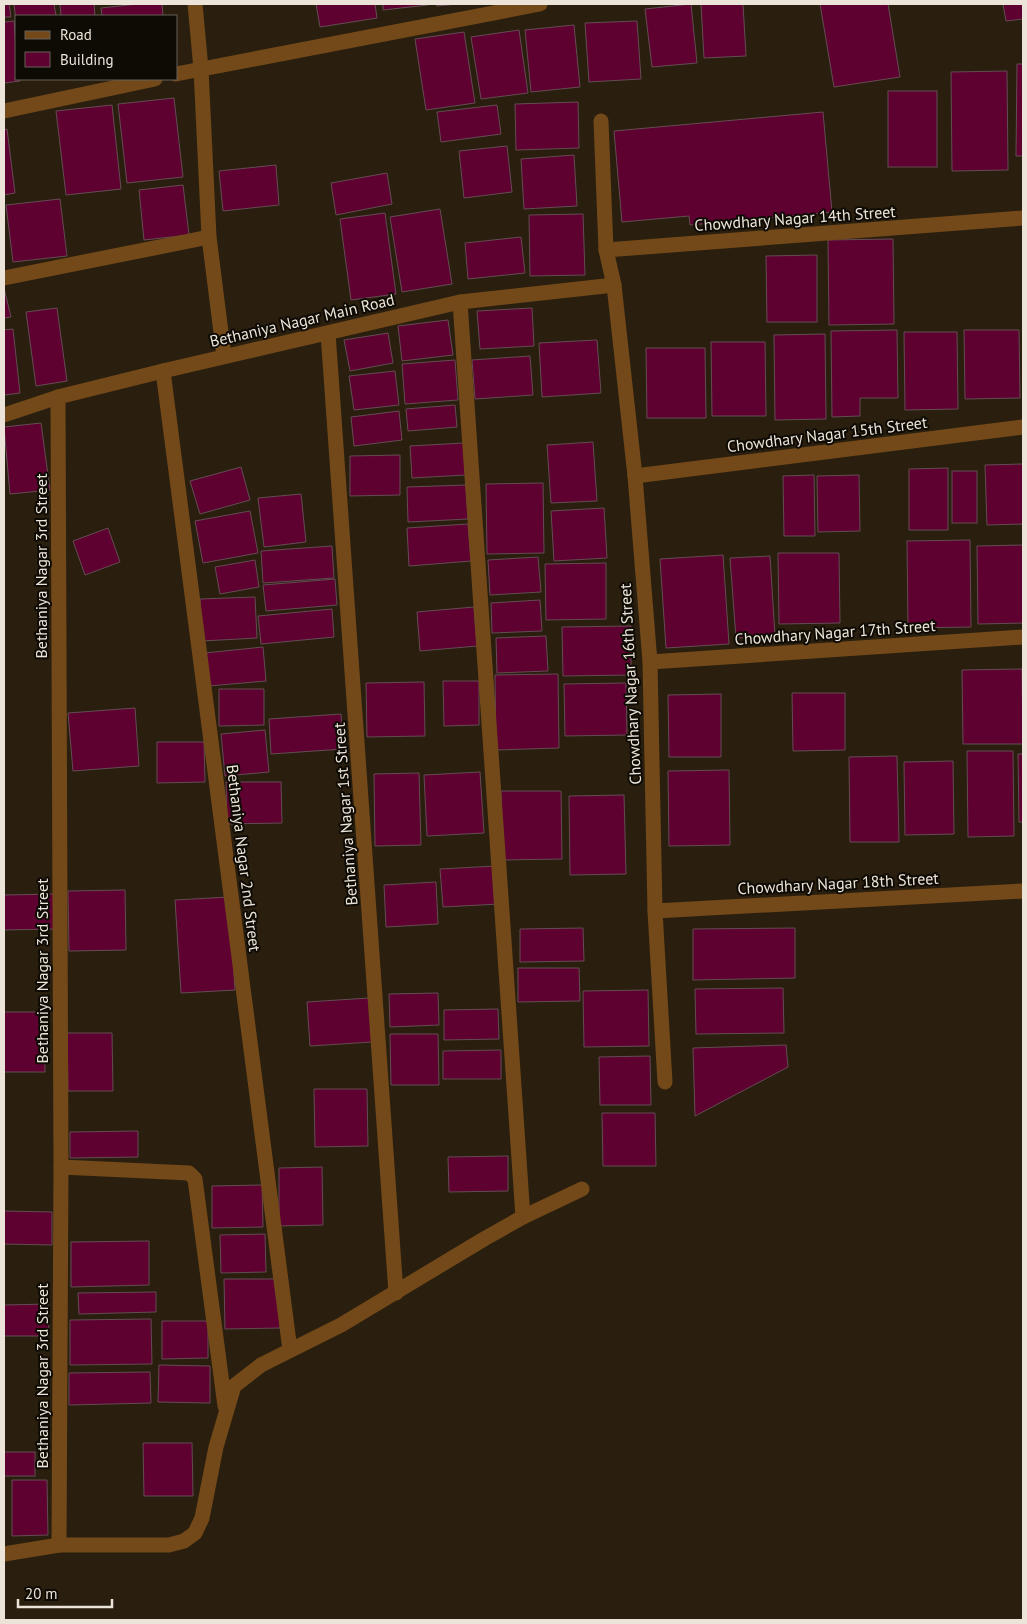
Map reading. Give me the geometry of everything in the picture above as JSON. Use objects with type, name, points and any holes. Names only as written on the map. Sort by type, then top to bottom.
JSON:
[{"type":"street","points":[[195,4],[201,69],[209,237],[224,356]]},
{"type":"street","points":[[178,74],[540,4]]},
{"type":"street","points":[[4,111],[150,80]]},
{"type":"street","points":[[601,121],[606,250],[614,285]]},
{"type":"street","name":"Chowdhary Nagar 14th Street","points":[[606,250],[1023,218]]},
{"type":"street","points":[[4,278],[209,237]]},
{"type":"street","name":"Bethaniya Nagar Main Road","points":[[4,414],[58,397],[162,371],[460,302],[614,285]]},
{"type":"street","name":"Chowdhary Nagar 16th Street","points":[[614,285],[635,476],[650,662],[655,911],[665,1082]]},
{"type":"street","points":[[460,302],[523,1217]]},
{"type":"street","name":"Bethaniya Nagar 1st Street","points":[[328,333],[396,1293]]},
{"type":"street","name":"Bethaniya Nagar 2nd Street","points":[[162,371],[290,1350]]},
{"type":"street","name":"Bethaniya Nagar 3rd Street","points":[[58,397],[61,1167],[59,1545]]},
{"type":"street","name":"Chowdhary Nagar 15th Street","points":[[635,476],[1023,427]]},
{"type":"street","name":"Chowdhary Nagar 17th Street","points":[[650,662],[1023,637]]},
{"type":"street","name":"Chowdhary Nagar 18th Street","points":[[655,911],[1023,891]]},
{"type":"street","points":[[61,1167],[189,1173],[196,1179],[226,1410]]},
{"type":"street","points":[[4,1554],[59,1545],[169,1546],[184,1541],[195,1533],[202,1518],[216,1447],[234,1386],[261,1364],[341,1325],[523,1217],[582,1189]]},
{"type":"building","points":[[4,4],[9,4],[11,17],[4,17]]},
{"type":"building","points":[[14,4],[54,4],[56,15],[15,15]]},
{"type":"building","points":[[60,4],[94,4],[95,15],[61,15]]},
{"type":"building","points":[[138,4],[162,4],[163,15],[102,15],[101,8]]},
{"type":"building","points":[[316,4],[375,4],[377,18],[320,27]]},
{"type":"building","points":[[383,4],[428,4],[428,5],[383,10]]},
{"type":"building","points":[[436,4],[457,4],[437,6]]},
{"type":"building","points":[[691,4],[697,63],[652,67],[645,9]]},
{"type":"building","points":[[701,4],[743,4],[746,56],[704,58]]},
{"type":"building","points":[[820,4],[888,4],[900,77],[834,87]]},
{"type":"building","points":[[1003,4],[1023,4],[1023,19],[1006,21]]},
{"type":"building","points":[[14,21],[15,80],[20,81],[4,83],[4,22]]},
{"type":"building","points":[[637,21],[641,79],[589,82],[585,23]]},
{"type":"building","points":[[574,25],[580,87],[531,92],[525,30]]},
{"type":"building","points":[[519,30],[528,93],[481,99],[471,37]]},
{"type":"building","points":[[464,32],[475,103],[426,110],[415,39]]},
{"type":"building","points":[[1017,64],[1023,64],[1023,156],[1016,156]]},
{"type":"building","points":[[1007,71],[1008,170],[952,171],[951,72]]},
{"type":"building","points":[[888,91],[937,91],[937,167],[888,167]]},
{"type":"building","points":[[174,98],[183,177],[127,183],[118,104]]},
{"type":"building","points":[[578,102],[579,148],[516,150],[515,104]]},
{"type":"building","points":[[112,105],[121,189],[66,195],[56,111]]},
{"type":"building","points":[[497,105],[501,134],[441,142],[437,112]]},
{"type":"building","points":[[823,112],[832,212],[690,225],[689,216],[622,222],[614,131]]},
{"type":"building","points":[[7,129],[15,193],[4,195],[4,130]]},
{"type":"building","points":[[507,146],[512,192],[464,198],[459,151]]},
{"type":"building","points":[[574,155],[577,206],[524,209],[521,159]]},
{"type":"building","points":[[276,165],[279,205],[223,211],[219,171]]},
{"type":"building","points":[[387,173],[392,204],[336,215],[331,183]]},
{"type":"building","points":[[183,185],[189,235],[144,240],[139,190]]},
{"type":"building","points":[[60,199],[67,256],[13,262],[6,205]]},
{"type":"building","points":[[440,209],[452,284],[402,292],[390,217]]},
{"type":"building","points":[[385,213],[396,294],[351,300],[340,219]]},
{"type":"building","points":[[583,214],[585,275],[530,276],[529,215]]},
{"type":"building","points":[[521,237],[525,273],[468,279],[465,243]]},
{"type":"building","points":[[893,239],[894,324],[829,325],[828,240]]},
{"type":"building","points":[[817,255],[817,322],[767,322],[766,256]]},
{"type":"building","points":[[4,288],[11,317],[4,318]]},
{"type":"building","points":[[57,308],[67,381],[36,386],[26,312]]},
{"type":"building","points":[[532,308],[534,346],[480,349],[477,311]]},
{"type":"building","points":[[448,320],[453,355],[402,361],[398,326]]},
{"type":"building","points":[[13,329],[20,393],[4,395],[4,330]]},
{"type":"building","points":[[897,330],[898,398],[860,398],[860,416],[832,417],[831,331]]},
{"type":"building","points":[[964,330],[1019,330],[1020,398],[965,399]]},
{"type":"building","points":[[904,332],[957,332],[958,409],[905,410]]},
{"type":"building","points":[[388,333],[393,363],[350,371],[344,340]]},
{"type":"building","points":[[825,334],[826,419],[775,420],[774,335]]},
{"type":"building","points":[[597,340],[601,393],[542,397],[539,343]]},
{"type":"building","points":[[711,342],[765,342],[766,416],[712,416]]},
{"type":"building","points":[[646,348],[705,348],[706,418],[647,418]]},
{"type":"building","points":[[530,356],[533,395],[475,399],[472,360]]},
{"type":"building","points":[[455,360],[458,400],[405,404],[402,364]]},
{"type":"building","points":[[395,371],[399,405],[354,410],[349,376]]},
{"type":"building","points":[[455,405],[457,427],[408,431],[406,409]]},
{"type":"building","points":[[399,411],[402,440],[354,446],[351,417]]},
{"type":"building","points":[[41,423],[50,490],[10,494],[4,427]]},
{"type":"building","points":[[593,442],[597,501],[551,503],[547,445]]},
{"type":"building","points":[[464,443],[466,475],[412,478],[410,446]]},
{"type":"building","points":[[400,455],[400,495],[350,496],[350,456]]},
{"type":"building","points":[[1023,464],[1023,524],[987,525],[985,465]]},
{"type":"building","points":[[241,467],[250,500],[200,514],[190,481]]},
{"type":"building","points":[[948,468],[948,530],[909,530],[909,469]]},
{"type":"building","points":[[952,471],[977,471],[977,523],[952,523]]},
{"type":"building","points":[[814,475],[815,536],[784,536],[783,476]]},
{"type":"building","points":[[859,475],[860,531],[818,532],[817,476]]},
{"type":"building","points":[[543,483],[544,553],[487,554],[486,484]]},
{"type":"building","points":[[466,485],[468,519],[408,522],[407,487]]},
{"type":"building","points":[[301,494],[306,542],[264,547],[258,498]]},
{"type":"building","points":[[604,508],[607,558],[554,561],[551,511]]},
{"type":"building","points":[[250,511],[258,553],[203,563],[195,521]]},
{"type":"building","points":[[468,524],[471,561],[409,566],[407,528]]},
{"type":"building","points":[[108,528],[120,562],[85,575],[73,541]]},
{"type":"building","points":[[970,540],[971,627],[908,628],[907,541]]},
{"type":"building","points":[[1023,545],[1023,623],[978,624],[977,546]]},
{"type":"building","points":[[332,546],[334,578],[263,583],[261,551]]},
{"type":"building","points":[[778,553],[839,553],[840,623],[779,624]]},
{"type":"building","points":[[723,555],[729,644],[666,648],[660,559]]},
{"type":"building","points":[[770,556],[775,636],[736,638],[730,558]]},
{"type":"building","points":[[538,557],[541,592],[490,595],[488,560]]},
{"type":"building","points":[[255,560],[259,587],[220,594],[215,567]]},
{"type":"building","points":[[606,563],[606,619],[546,620],[545,564]]},
{"type":"building","points":[[335,579],[337,605],[266,611],[263,585]]},
{"type":"building","points":[[255,597],[257,638],[202,641],[200,599]]},
{"type":"building","points":[[540,600],[542,631],[492,633],[491,603]]},
{"type":"building","points":[[474,607],[477,646],[420,651],[417,612]]},
{"type":"building","points":[[332,609],[334,637],[261,644],[258,616]]},
{"type":"building","points":[[631,626],[631,675],[563,676],[562,627]]},
{"type":"building","points":[[546,636],[548,671],[497,673],[496,638]]},
{"type":"building","points":[[263,647],[266,681],[208,686],[205,653]]},
{"type":"building","points":[[1022,669],[1023,744],[963,744],[962,670]]},
{"type":"building","points":[[558,674],[559,748],[496,750],[495,675]]},
{"type":"building","points":[[443,681],[479,681],[479,725],[444,726]]},
{"type":"building","points":[[424,682],[425,736],[367,737],[366,683]]},
{"type":"building","points":[[626,683],[627,735],[565,736],[564,684]]},
{"type":"building","points":[[219,689],[264,689],[264,725],[219,726]]},
{"type":"building","points":[[792,693],[845,693],[845,750],[793,751]]},
{"type":"building","points":[[721,694],[721,757],[669,757],[668,695]]},
{"type":"building","points":[[135,708],[139,766],[73,771],[68,713]]},
{"type":"building","points":[[341,714],[343,749],[271,754],[269,719]]},
{"type":"building","points":[[265,730],[269,772],[225,776],[221,734]]},
{"type":"building","points":[[157,742],[204,742],[205,782],[157,783]]},
{"type":"building","points":[[967,751],[1013,751],[1014,836],[968,837]]},
{"type":"building","points":[[1018,754],[1023,754],[1023,822],[1019,822]]},
{"type":"building","points":[[897,756],[899,842],[850,842],[849,757]]},
{"type":"building","points":[[953,761],[954,834],[905,835],[904,762]]},
{"type":"building","points":[[729,770],[730,845],[669,846],[668,771]]},
{"type":"building","points":[[480,772],[484,833],[427,836],[424,775]]},
{"type":"building","points":[[419,773],[421,845],[375,846],[374,774]]},
{"type":"building","points":[[226,782],[281,782],[282,823],[227,824]]},
{"type":"building","points":[[501,791],[561,791],[562,859],[502,860]]},
{"type":"building","points":[[624,795],[626,874],[570,875],[569,796]]},
{"type":"building","points":[[496,866],[499,904],[443,907],[440,869]]},
{"type":"building","points":[[436,882],[438,924],[386,927],[384,885]]},
{"type":"building","points":[[125,890],[126,950],[69,951],[68,891]]},
{"type":"building","points":[[55,894],[55,929],[4,930],[4,895]]},
{"type":"building","points":[[229,897],[235,990],[181,993],[175,900]]},
{"type":"building","points":[[583,928],[584,961],[520,962],[520,929]]},
{"type":"building","points":[[795,928],[795,978],[693,980],[693,929]]},
{"type":"building","points":[[518,968],[579,968],[580,1001],[518,1002]]},
{"type":"building","points":[[783,988],[784,1033],[696,1034],[695,989]]},
{"type":"building","points":[[648,990],[649,1046],[584,1047],[583,991]]},
{"type":"building","points":[[438,993],[439,1025],[390,1027],[389,994]]},
{"type":"building","points":[[369,998],[372,1042],[310,1046],[307,1002]]},
{"type":"building","points":[[498,1009],[499,1039],[444,1040],[444,1010]]},
{"type":"building","points":[[4,1012],[44,1012],[45,1072],[4,1072]]},
{"type":"building","points":[[67,1033],[112,1033],[113,1091],[68,1091]]},
{"type":"building","points":[[390,1034],[438,1034],[439,1085],[391,1085]]},
{"type":"building","points":[[786,1045],[788,1067],[695,1116],[693,1048]]},
{"type":"building","points":[[501,1050],[501,1079],[443,1079],[443,1051]]},
{"type":"building","points":[[650,1056],[651,1105],[600,1105],[599,1057]]},
{"type":"building","points":[[314,1089],[367,1089],[368,1146],[315,1147]]},
{"type":"building","points":[[602,1113],[655,1113],[656,1166],[603,1166]]},
{"type":"building","points":[[138,1131],[138,1157],[70,1158],[70,1132]]},
{"type":"building","points":[[508,1156],[508,1191],[449,1192],[448,1157]]},
{"type":"building","points":[[322,1167],[323,1225],[279,1226],[279,1168]]},
{"type":"building","points":[[262,1185],[263,1227],[212,1228],[212,1186]]},
{"type":"building","points":[[4,1211],[52,1212],[52,1245],[4,1244]]},
{"type":"building","points":[[265,1234],[266,1272],[221,1273],[220,1235]]},
{"type":"building","points":[[149,1241],[149,1285],[71,1287],[71,1242]]},
{"type":"building","points":[[224,1279],[280,1279],[280,1328],[225,1329]]},
{"type":"building","points":[[156,1292],[156,1312],[79,1314],[78,1293]]},
{"type":"building","points":[[48,1304],[49,1336],[4,1336],[4,1305]]},
{"type":"building","points":[[151,1319],[152,1364],[70,1365],[70,1320]]},
{"type":"building","points":[[162,1321],[208,1321],[208,1358],[162,1359]]},
{"type":"building","points":[[159,1365],[210,1366],[210,1403],[158,1402]]},
{"type":"building","points":[[150,1372],[151,1403],[69,1405],[69,1373]]},
{"type":"building","points":[[143,1443],[192,1443],[193,1496],[144,1496]]},
{"type":"building","points":[[4,1452],[35,1452],[35,1476],[4,1476]]},
{"type":"building","points":[[12,1480],[47,1480],[48,1535],[12,1536]]}]
